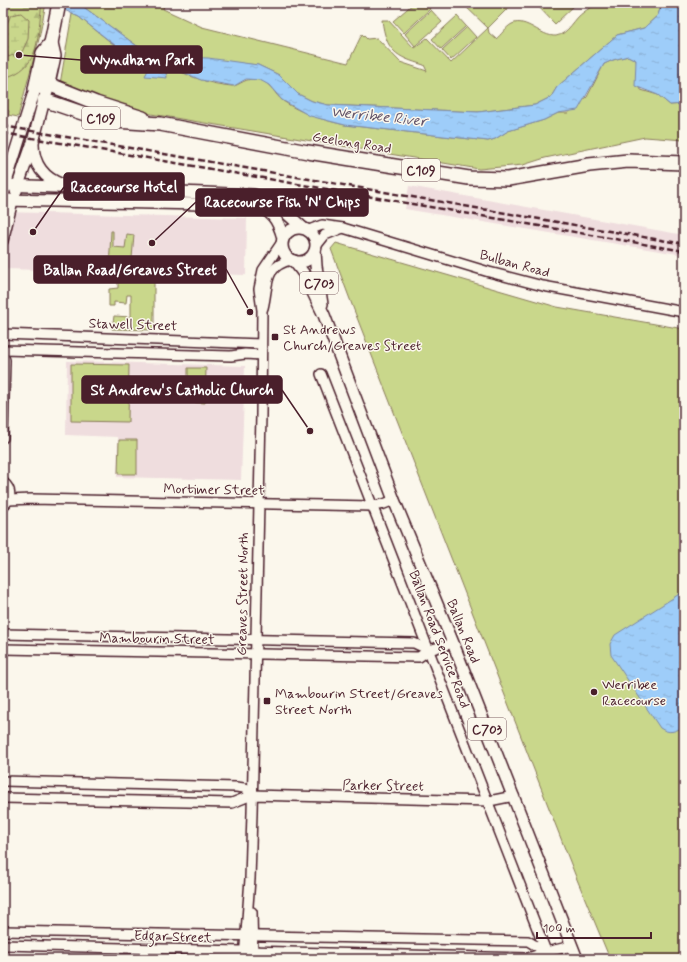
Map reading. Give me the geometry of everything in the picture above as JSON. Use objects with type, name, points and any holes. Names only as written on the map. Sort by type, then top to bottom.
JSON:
[{"type":"highway","points":[[44,100],[54,56],[51,43],[58,3]]},
{"type":"highway","points":[[35,89],[43,53],[51,43]]},
{"type":"highway","points":[[35,89],[48,84]]},
{"type":"highway","name":"Geelong Road","points":[[48,84],[96,103],[160,124]]},
{"type":"highway","points":[[35,89],[44,100]]},
{"type":"highway","name":"Geelong Road","points":[[44,100],[86,114],[115,121],[160,124],[308,152],[469,178],[508,178],[589,165],[628,161],[684,163]]},
{"type":"main road","points":[[6,199],[4,185],[35,89]]},
{"type":"main road","name":"C703","points":[[6,199],[252,205],[265,209],[276,217],[283,240],[284,253],[292,260],[305,261],[310,258],[316,248],[313,235],[267,198],[254,195],[72,187],[55,182],[40,170],[34,158],[34,142],[44,100]]},
{"type":"main road","points":[[6,199],[17,185],[34,142]]},
{"type":"main road","points":[[4,185],[72,187]]},
{"type":"main road","points":[[186,192],[202,200],[206,205]]},
{"type":"main road","points":[[283,240],[291,229],[306,229]]},
{"type":"main road","name":"Ballan Road","points":[[316,248],[316,266],[324,315]]},
{"type":"main road","name":"Ballan Road","points":[[292,260],[304,274],[324,315],[394,500],[453,643],[577,959]]},
{"type":"street","points":[[3,170],[14,156]]},
{"type":"street","points":[[3,241],[6,199]]},
{"type":"street","name":"Bulban Road","points":[[306,229],[322,225],[343,228],[489,272],[543,286],[684,312]]},
{"type":"street","points":[[316,248],[325,236],[343,228]]},
{"type":"street","name":"Greaves Street North","points":[[262,310],[259,295],[261,274],[283,240]]},
{"type":"street","name":"Greaves Street North","points":[[249,955],[262,310],[268,277],[271,270],[280,262],[292,260]]},
{"type":"street","name":"Stawell Street","points":[[3,334],[261,344]]},
{"type":"street","name":"Stawell Street","points":[[3,350],[231,356],[246,354],[261,355]]},
{"type":"street","points":[[3,356],[5,360],[3,438]]},
{"type":"street","name":"Ballan Road Service Road","points":[[321,374],[357,462],[372,506],[489,801],[547,955]]},
{"type":"street","points":[[5,484],[5,505]]},
{"type":"street","name":"Mortimer Street","points":[[5,484],[32,499]]},
{"type":"street","name":"Mortimer Street","points":[[5,505],[32,499],[372,506],[384,504],[394,500]]},
{"type":"street","name":"Mambourin Street","points":[[3,634],[414,643],[429,650]]},
{"type":"street","name":"Mambourin Street","points":[[3,649],[419,657],[429,650],[453,643]]},
{"type":"street","name":"Parker Street","points":[[3,781],[236,787],[244,788],[252,795]]},
{"type":"street","name":"Parker Street","points":[[3,798],[232,803],[252,795],[489,801],[514,796]]},
{"type":"street","name":"Edgar Street","points":[[3,931],[249,937],[528,941],[547,955]]},
{"type":"street","points":[[342,938],[343,954]]},
{"type":"street","name":"Edgar Street","points":[[3,945],[249,955],[343,954],[528,958],[547,955],[572,946]]},
{"type":"shaded area","points":[[409,186],[684,235],[684,255],[405,209]]},
{"type":"shaded area","points":[[3,212],[247,218],[246,275],[3,269]]},
{"type":"shaded area","points":[[67,361],[245,366],[241,480],[117,477],[118,437],[66,435]]},
{"type":"green space","points":[[3,3],[46,3],[39,39],[18,117],[8,115],[9,111],[3,108]]},
{"type":"green space","points":[[3,3],[42,3],[38,38],[31,59],[25,67],[16,74],[3,78]]},
{"type":"green space","points":[[78,3],[165,3],[163,9],[202,27],[348,63],[362,34],[367,39],[377,38],[400,62],[427,71],[424,65],[406,59],[394,51],[386,39],[382,20],[388,20],[414,48],[427,38],[451,63],[488,28],[489,33],[496,39],[510,25],[517,23],[523,23],[545,34],[556,36],[561,35],[580,15],[591,7],[604,3],[662,3],[658,15],[644,28],[617,35],[557,87],[551,97],[535,105],[478,112],[328,105],[312,101],[298,94],[279,75],[258,65],[179,57],[159,60],[144,51]]},
{"type":"green space","points":[[414,3],[425,3],[430,9],[404,33],[393,21]]},
{"type":"green space","points":[[462,3],[513,3],[488,28]]},
{"type":"green space","points":[[535,3],[577,3],[555,24]]},
{"type":"green space","points":[[431,10],[442,22],[415,46],[405,34]]},
{"type":"green space","points":[[21,13],[29,20],[28,39],[22,52],[8,57],[3,32],[11,15]]},
{"type":"green space","points":[[72,14],[79,17],[118,48],[143,61],[149,68],[146,75],[167,77],[165,69],[170,69],[207,82],[232,86],[250,79],[255,79],[260,80],[270,86],[283,101],[290,106],[329,121],[345,125],[488,141],[495,139],[508,131],[544,120],[558,113],[568,113],[587,97],[604,64],[628,56],[636,60],[641,90],[658,95],[670,105],[684,104],[684,140],[645,137],[545,158],[523,165],[479,169],[145,113],[60,84]]},
{"type":"green space","points":[[457,16],[466,26],[441,49],[432,39]]},
{"type":"green space","points":[[467,27],[476,37],[451,60],[442,50]]},
{"type":"green space","points":[[3,114],[7,115],[3,141]]},
{"type":"green space","points":[[111,231],[113,231],[113,247],[125,248],[127,234],[134,235],[131,270],[109,270]]},
{"type":"green space","name":"Werribee Racecourse","points":[[336,243],[557,307],[684,329],[684,959],[610,959],[576,877],[354,310],[331,249]]},
{"type":"green space","points":[[118,273],[154,276],[154,330],[112,329],[114,316],[131,317],[131,295],[127,295],[126,303],[114,302],[114,306],[109,306],[109,289],[118,288]]},
{"type":"green space","points":[[71,364],[129,365],[128,422],[71,421]]},
{"type":"green space","points":[[188,368],[206,368],[205,403],[181,402],[181,390],[188,391]]},
{"type":"green space","points":[[119,440],[137,440],[137,474],[118,474]]},
{"type":"water","name":"Werribee River","points":[[50,3],[78,3],[144,51],[159,60],[179,57],[208,58],[258,65],[279,75],[298,94],[312,101],[328,105],[478,112],[535,105],[551,97],[557,87],[617,35],[644,28],[658,15],[662,3],[684,3],[684,104],[670,105],[658,95],[635,86],[636,60],[628,56],[604,64],[578,110],[558,113],[544,120],[508,131],[495,139],[488,141],[345,125],[310,116],[282,100],[269,85],[260,80],[246,79],[234,86],[201,80],[176,69],[165,69],[167,78],[145,76],[149,68],[146,64],[128,52],[120,49],[79,17]]},
{"type":"water","points":[[684,591],[684,726],[678,730],[669,732],[660,728],[611,655],[610,644],[615,635]]},
{"type":"railway","points":[[3,126],[684,244]]},
{"type":"railway","points":[[3,133],[684,251]]},
{"type":"place","name":"Wyndham Park","points":[[19,55]]},
{"type":"place","name":"Racecourse Hotel","points":[[33,232]]},
{"type":"place","name":"Racecourse Fish 'N' Chips","points":[[152,243]]},
{"type":"place","name":"Ballan Road/Greaves Street","points":[[250,312]]},
{"type":"place","name":"St Andrews Church/Greaves Street","points":[[275,337]]},
{"type":"place","name":"St Andrew's Catholic Church","points":[[310,431]]},
{"type":"place","name":"Werribee Racecourse","points":[[594,692]]},
{"type":"place","name":"Mambourin Street/Greaves Street North","points":[[267,701]]}]
